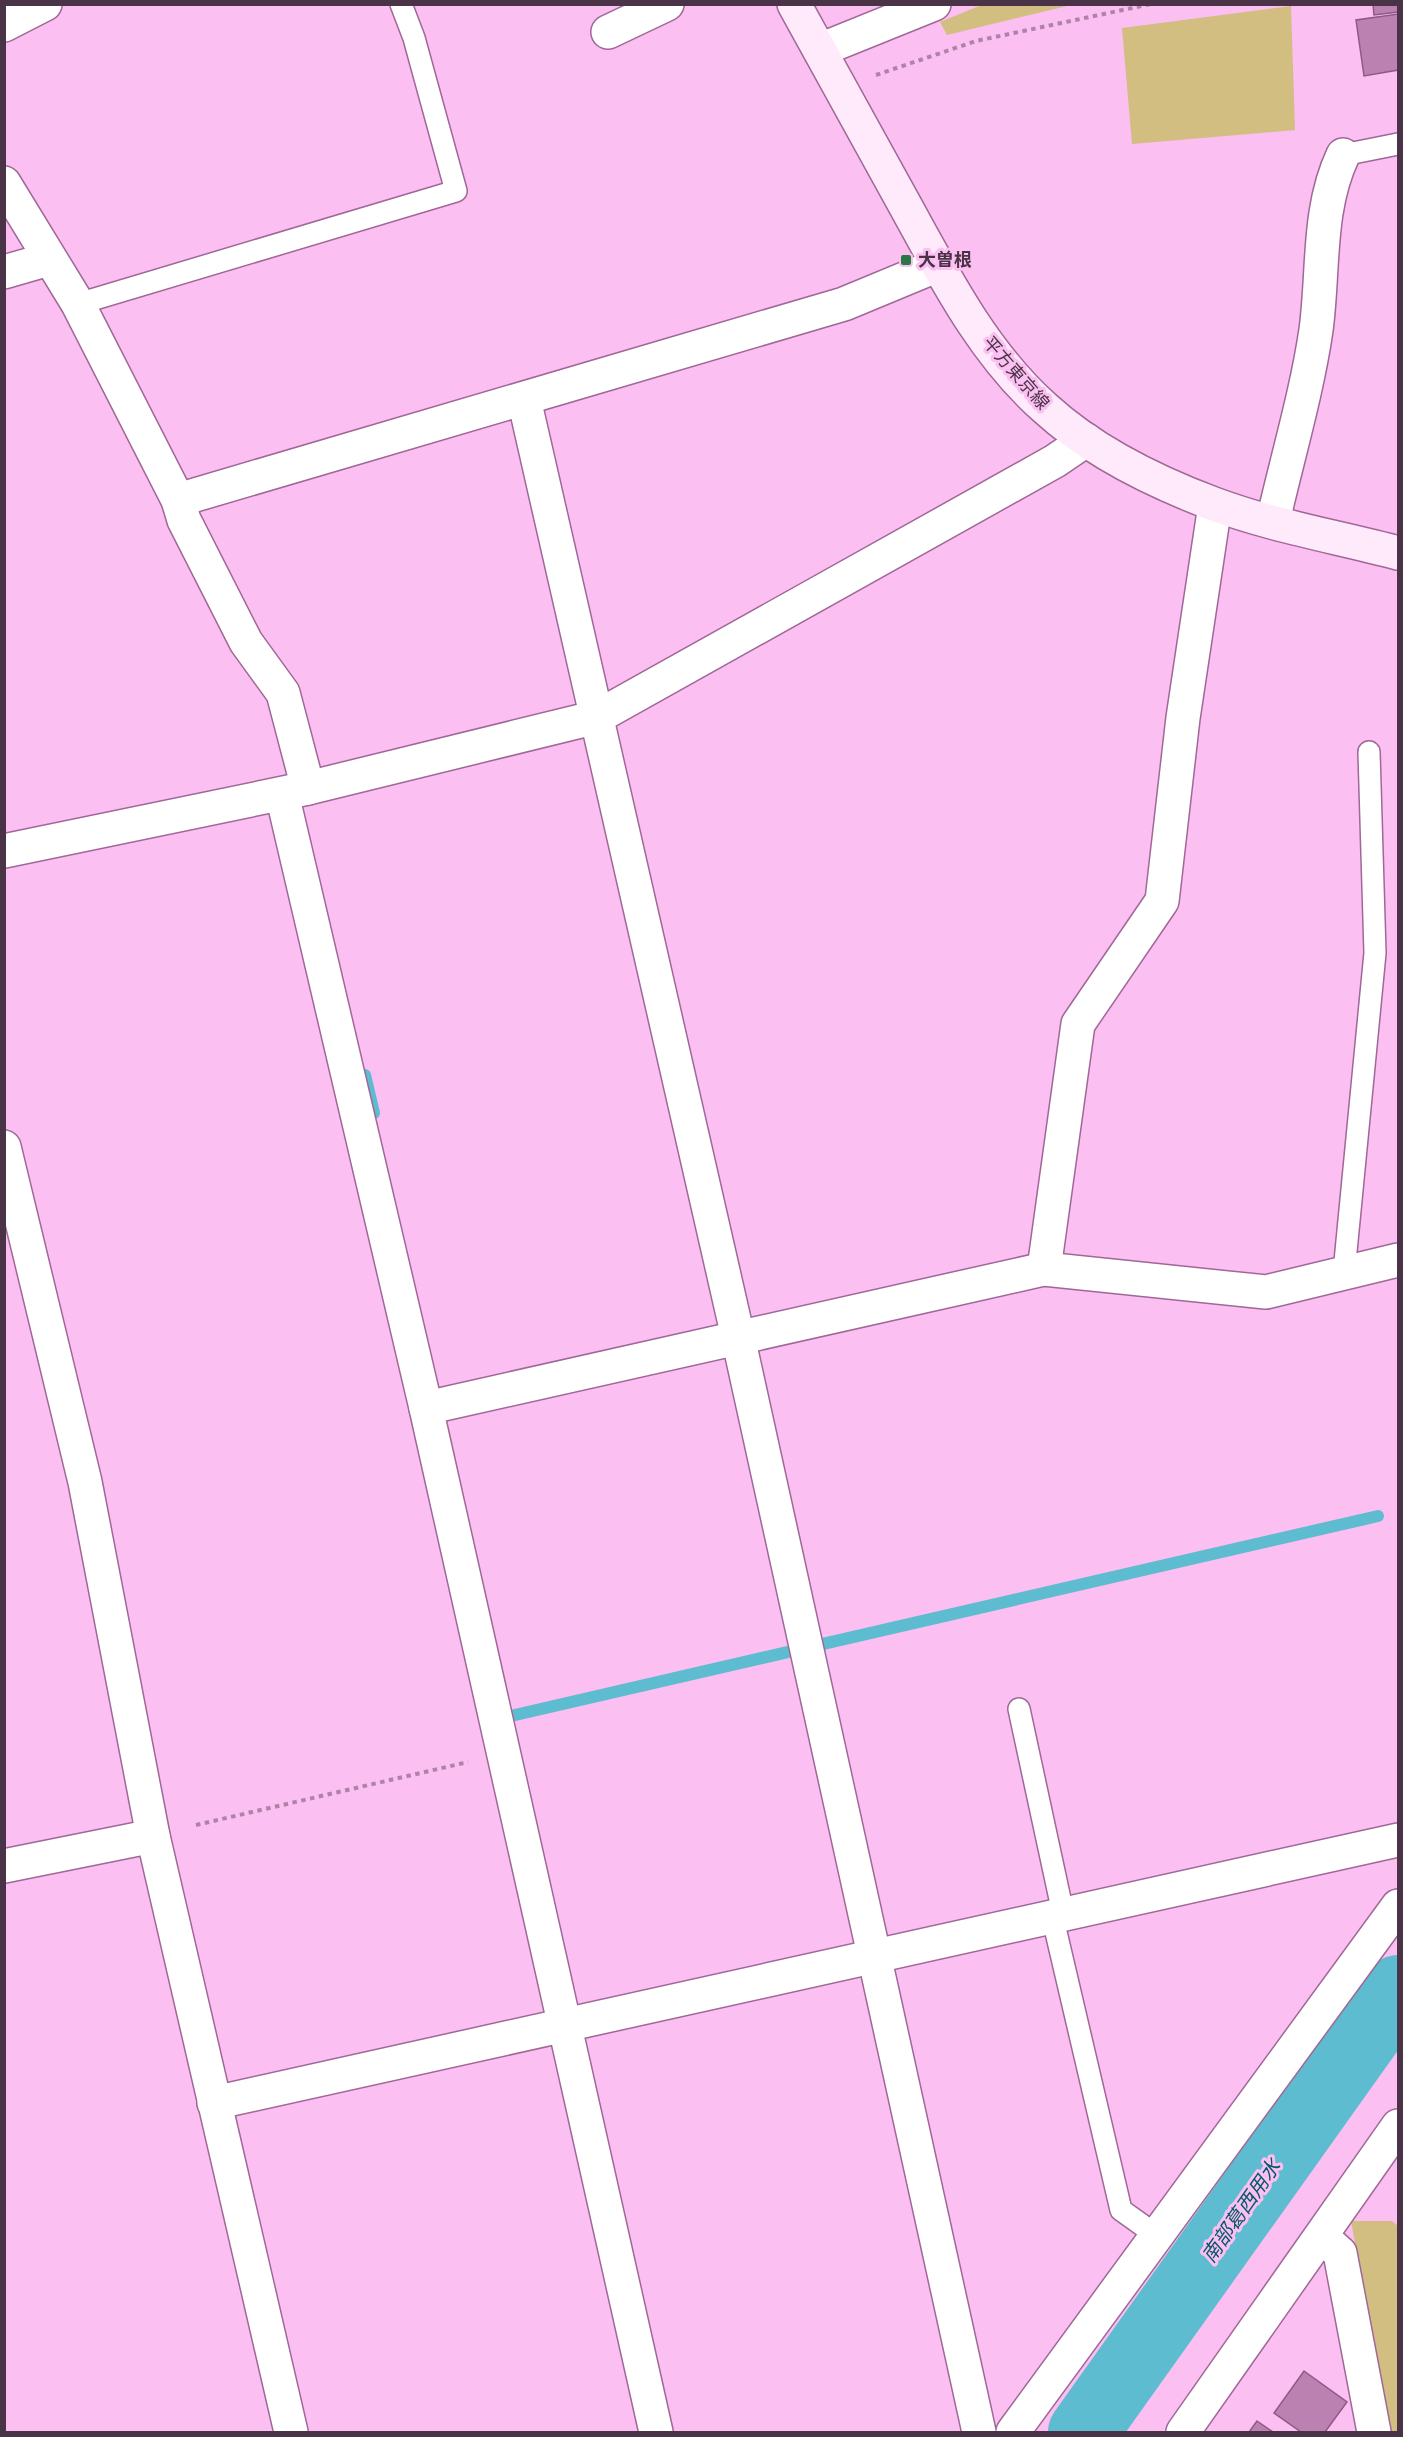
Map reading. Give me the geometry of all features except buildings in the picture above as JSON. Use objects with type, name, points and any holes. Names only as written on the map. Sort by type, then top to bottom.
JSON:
[{"type":"main road","name":"平方東京線","points":[[794,4],[938,265],[982,336],[1012,374],[1045,408],[1086,440],[1149,476],[1215,505],[1398,553]]},
{"type":"street","points":[[4,25],[45,4]]},
{"type":"street","points":[[608,32],[667,4]]},
{"type":"street","points":[[820,50],[934,4]]},
{"type":"street","points":[[1273,521],[1316,330],[1322,238],[1332,177],[1343,155]]},
{"type":"street","points":[[4,183],[78,304],[178,500],[184,520],[246,642],[283,693],[295,791],[426,1408],[657,2433]]},
{"type":"street","points":[[4,272],[49,258]]},
{"type":"street","points":[[178,500],[844,304],[938,265]]},
{"type":"street","points":[[524,399],[738,1338],[980,2433]]},
{"type":"street","points":[[4,851],[295,791],[597,717],[1055,461],[1086,440]]},
{"type":"street","points":[[1044,1269],[1078,1023],[1162,901],[1183,718],[1215,505]]},
{"type":"street","points":[[4,1147],[85,1482],[153,1836],[291,2433]]},
{"type":"street","points":[[426,1408],[1044,1269],[1266,1292],[1398,1260]]},
{"type":"street","points":[[4,1866],[153,1836]]},
{"type":"street","points":[[214,2103],[1398,1840]]},
{"type":"street","points":[[1013,2433],[1398,1906]]},
{"type":"street","points":[[1183,2433],[1398,2126]]},
{"type":"street","points":[[1322,2237],[1340,2253],[1374,2433]]},
{"type":"lane","points":[[78,304],[456,191],[414,38],[400,4]]},
{"type":"lane","points":[[1343,155],[1398,144]]},
{"type":"lane","points":[[1344,1272],[1375,953],[1369,752]]},
{"type":"lane","points":[[1019,1709],[1058,1914],[1121,2210],[1156,2235]]},
{"type":"path","points":[[875,75],[976,41],[1151,4]]},
{"type":"path","points":[[196,1825],[504,1754]]},
{"type":"shaded area","points":[[984,4],[1071,5],[947,35],[940,22]]},
{"type":"shaded area","points":[[1291,6],[1295,130],[1132,144],[1122,28]]},
{"type":"shaded area","points":[[1351,2221],[1392,2221],[1398,2226],[1398,2432],[1390,2432]]},
{"type":"waterway","points":[[365,1075],[374,1113]]},
{"type":"waterway","points":[[506,1717],[1378,1516]]},
{"type":"waterway","name":"南部葛西用水","points":[[1083,2432],[1398,1990]]},
{"type":"place","name":"大曽根","points":[[906,260]]}]
